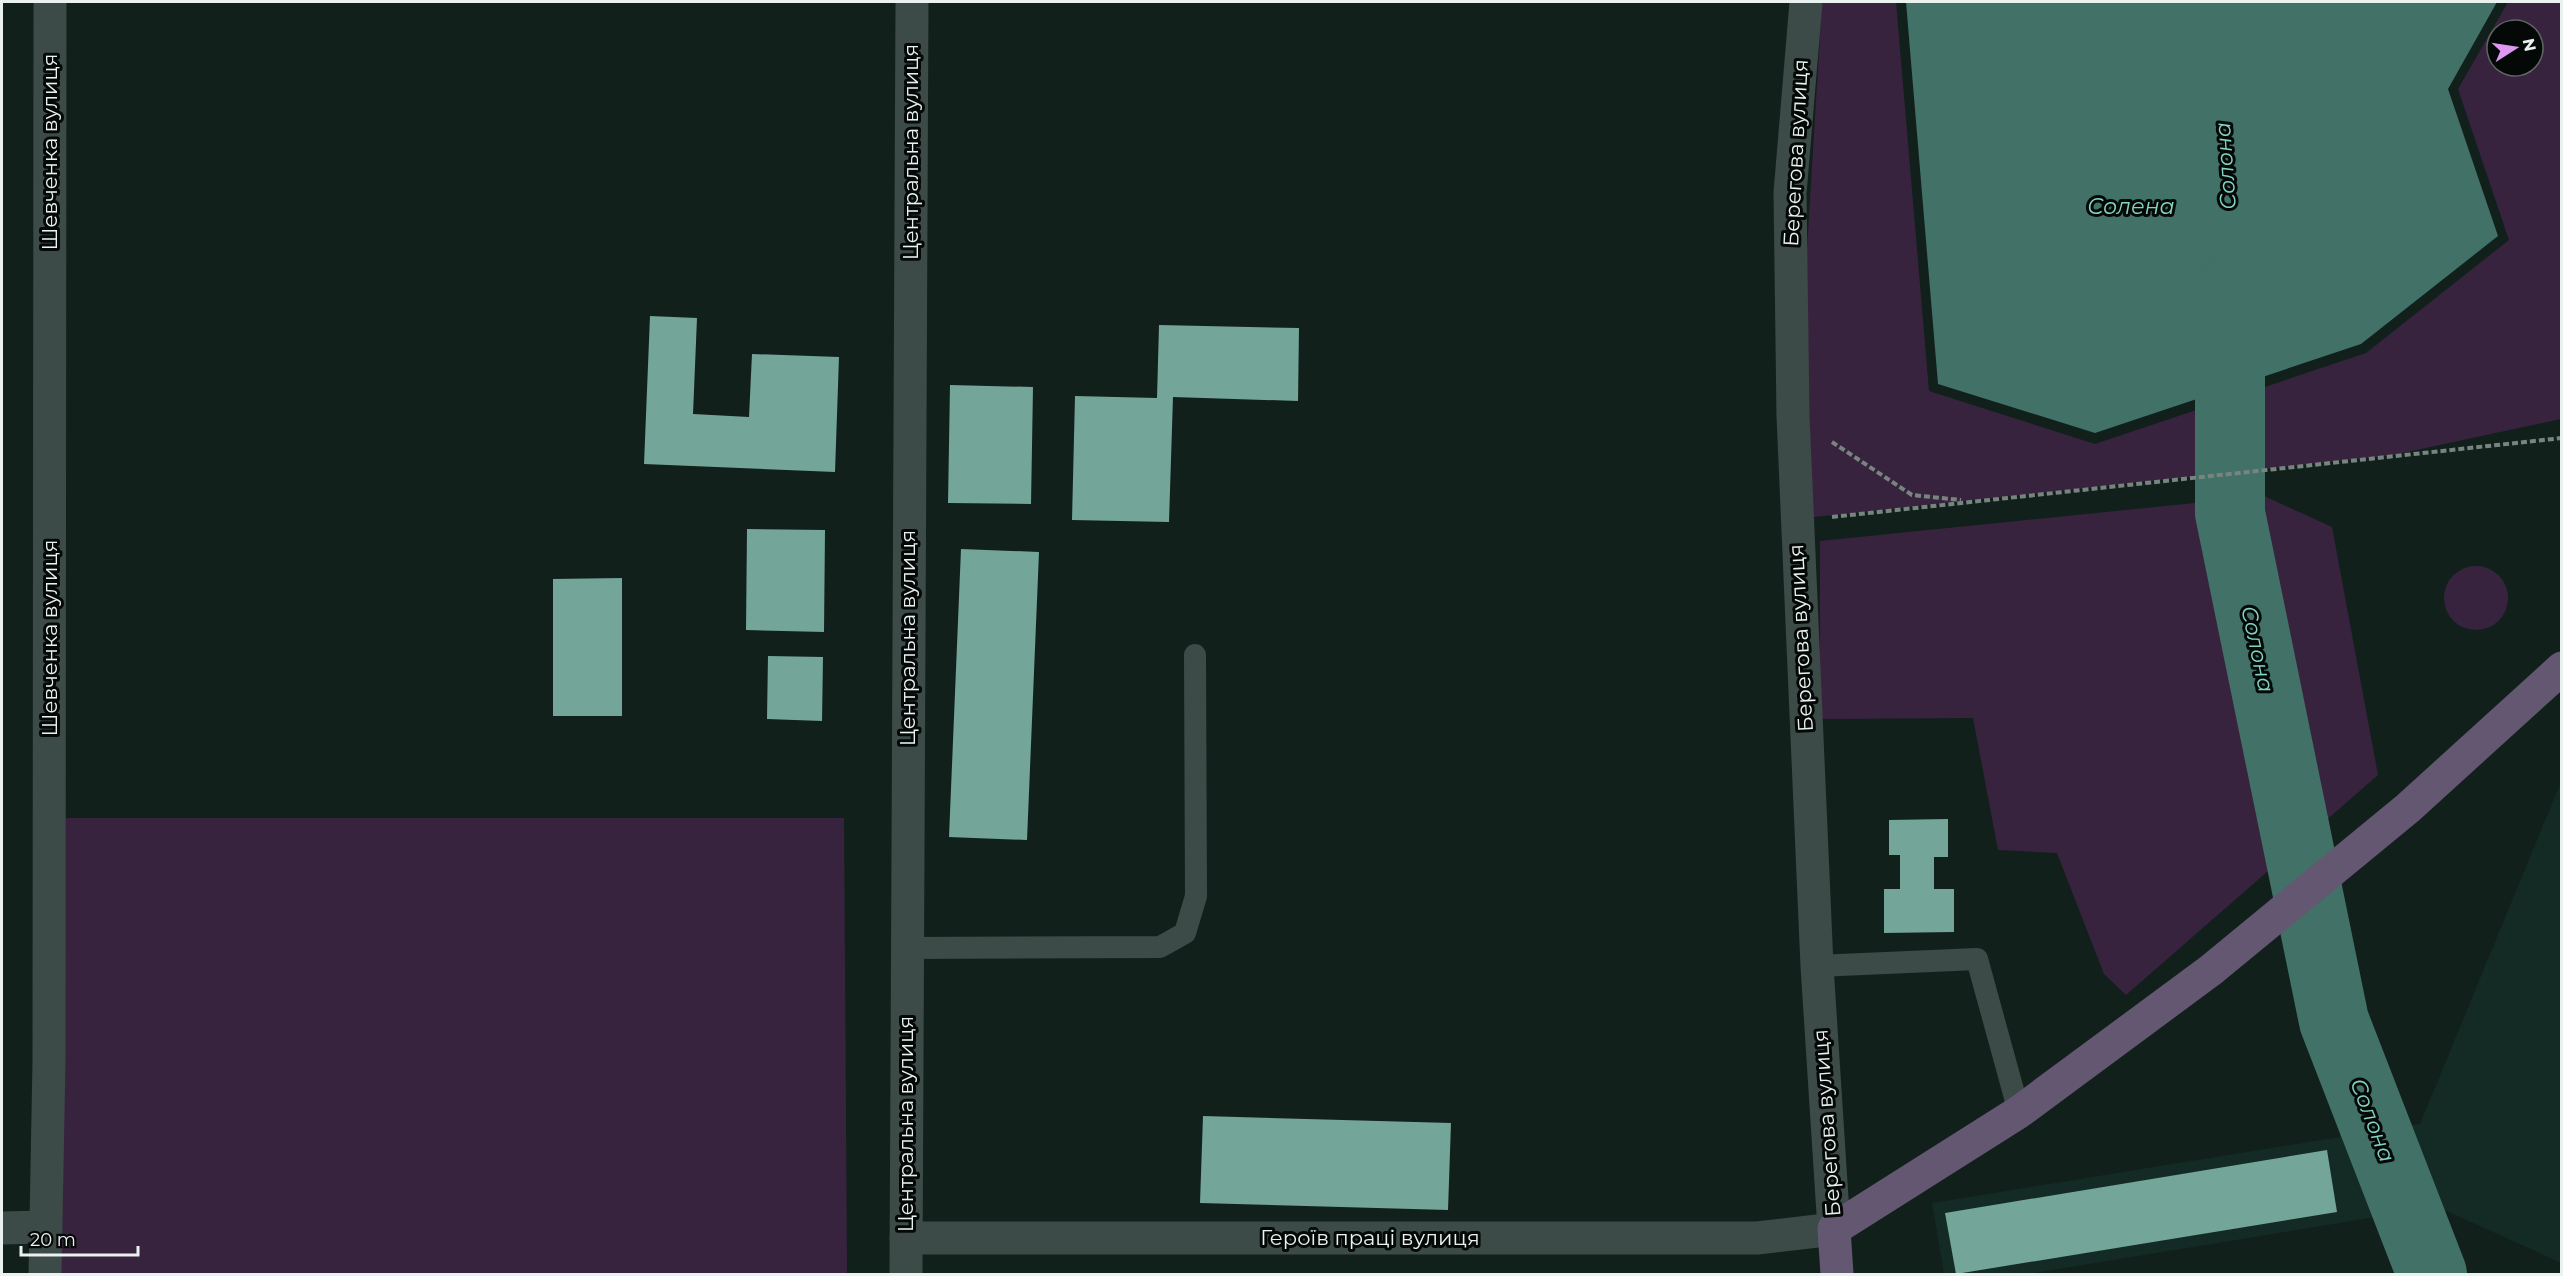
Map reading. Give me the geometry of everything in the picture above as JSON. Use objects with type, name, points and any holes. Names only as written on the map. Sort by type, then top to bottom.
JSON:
[{"type":"main road","points":[[1834,1229],[2019,1112],[2211,970],[2408,808],[2562,668]]},
{"type":"main road","name":"Берегова вулиця","points":[[1834,1229],[1837,1275]]},
{"type":"street","name":"Шевченка вулиця","points":[[45,1275],[49,1061],[50,2]]},
{"type":"street","name":"Центральна вулиця","points":[[906,1275],[912,2]]},
{"type":"street","name":"Берегова вулиця","points":[[1806,2],[1790,193],[1792,416],[1817,966],[1834,1229]]},
{"type":"street","points":[[2,1228],[45,1227]]},
{"type":"street","name":"Героїв праці вулиця","points":[[906,1238],[1757,1238],[1834,1229]]},
{"type":"lane","points":[[906,948],[1160,947],[1185,933],[1196,896],[1195,654]]},
{"type":"lane","points":[[1817,966],[1977,960],[2019,1112]]},
{"type":"path","points":[[1792,416],[1912,495],[1968,501]]},
{"type":"path","points":[[1796,522],[1968,501],[2562,438]]},
{"type":"shaded area","points":[[1822,2],[1896,2],[1929,391],[2095,444],[2366,353],[2509,240],[2458,89],[2485,42],[2485,78],[2545,78],[2545,18],[2499,18],[2508,2],[2561,2],[2561,419],[2393,455],[1805,518],[1802,332]]},
{"type":"shaded area","points":[[2264,496],[2332,527],[2378,775],[2126,995],[2104,974],[2057,853],[1998,850],[1973,718],[1820,719],[1820,541]]},
{"type":"shaded area","points":[[2470,566],[2482,566],[2499,575],[2506,586],[2508,598],[2506,610],[2499,621],[2482,630],[2470,630],[2458,625],[2449,616],[2444,604],[2444,592],[2449,580],[2458,571]]},
{"type":"shaded area","points":[[2561,782],[2561,1263],[2438,1207],[2028,1274],[1944,1274],[1932,1203],[2420,1124]]},
{"type":"shaded area","points":[[64,818],[844,818],[847,1274],[56,1274]]},
{"type":"water","name":"Солена","points":[[1906,2],[2497,2],[2488,18],[2485,18],[2485,23],[2448,89],[2498,236],[2361,344],[2095,433],[1938,384]]},
{"type":"building","points":[[650,316],[697,318],[693,414],[749,417],[752,354],[839,357],[835,472],[644,464]]},
{"type":"building","points":[[1159,325],[1299,328],[1298,401],[1173,397],[1169,522],[1072,520],[1075,396],[1157,398]]},
{"type":"building","points":[[950,385],[1033,387],[1031,504],[948,503]]},
{"type":"building","points":[[747,529],[825,530],[824,632],[746,630]]},
{"type":"building","points":[[961,549],[1039,552],[1027,840],[949,837]]},
{"type":"building","points":[[622,578],[622,716],[553,716],[553,579]]},
{"type":"building","points":[[768,656],[823,657],[822,721],[767,719]]},
{"type":"building","points":[[1948,819],[1948,857],[1934,857],[1934,889],[1954,889],[1954,932],[1884,933],[1884,889],[1900,889],[1900,855],[1889,855],[1889,820]]},
{"type":"building","points":[[1203,1116],[1451,1123],[1448,1210],[1200,1203]]},
{"type":"building","points":[[2327,1150],[2337,1212],[1956,1274],[1945,1213]]},
{"type":"waterway","name":"Солона","points":[[2230,290],[2230,513],[2334,1021],[2432,1274]]}]
